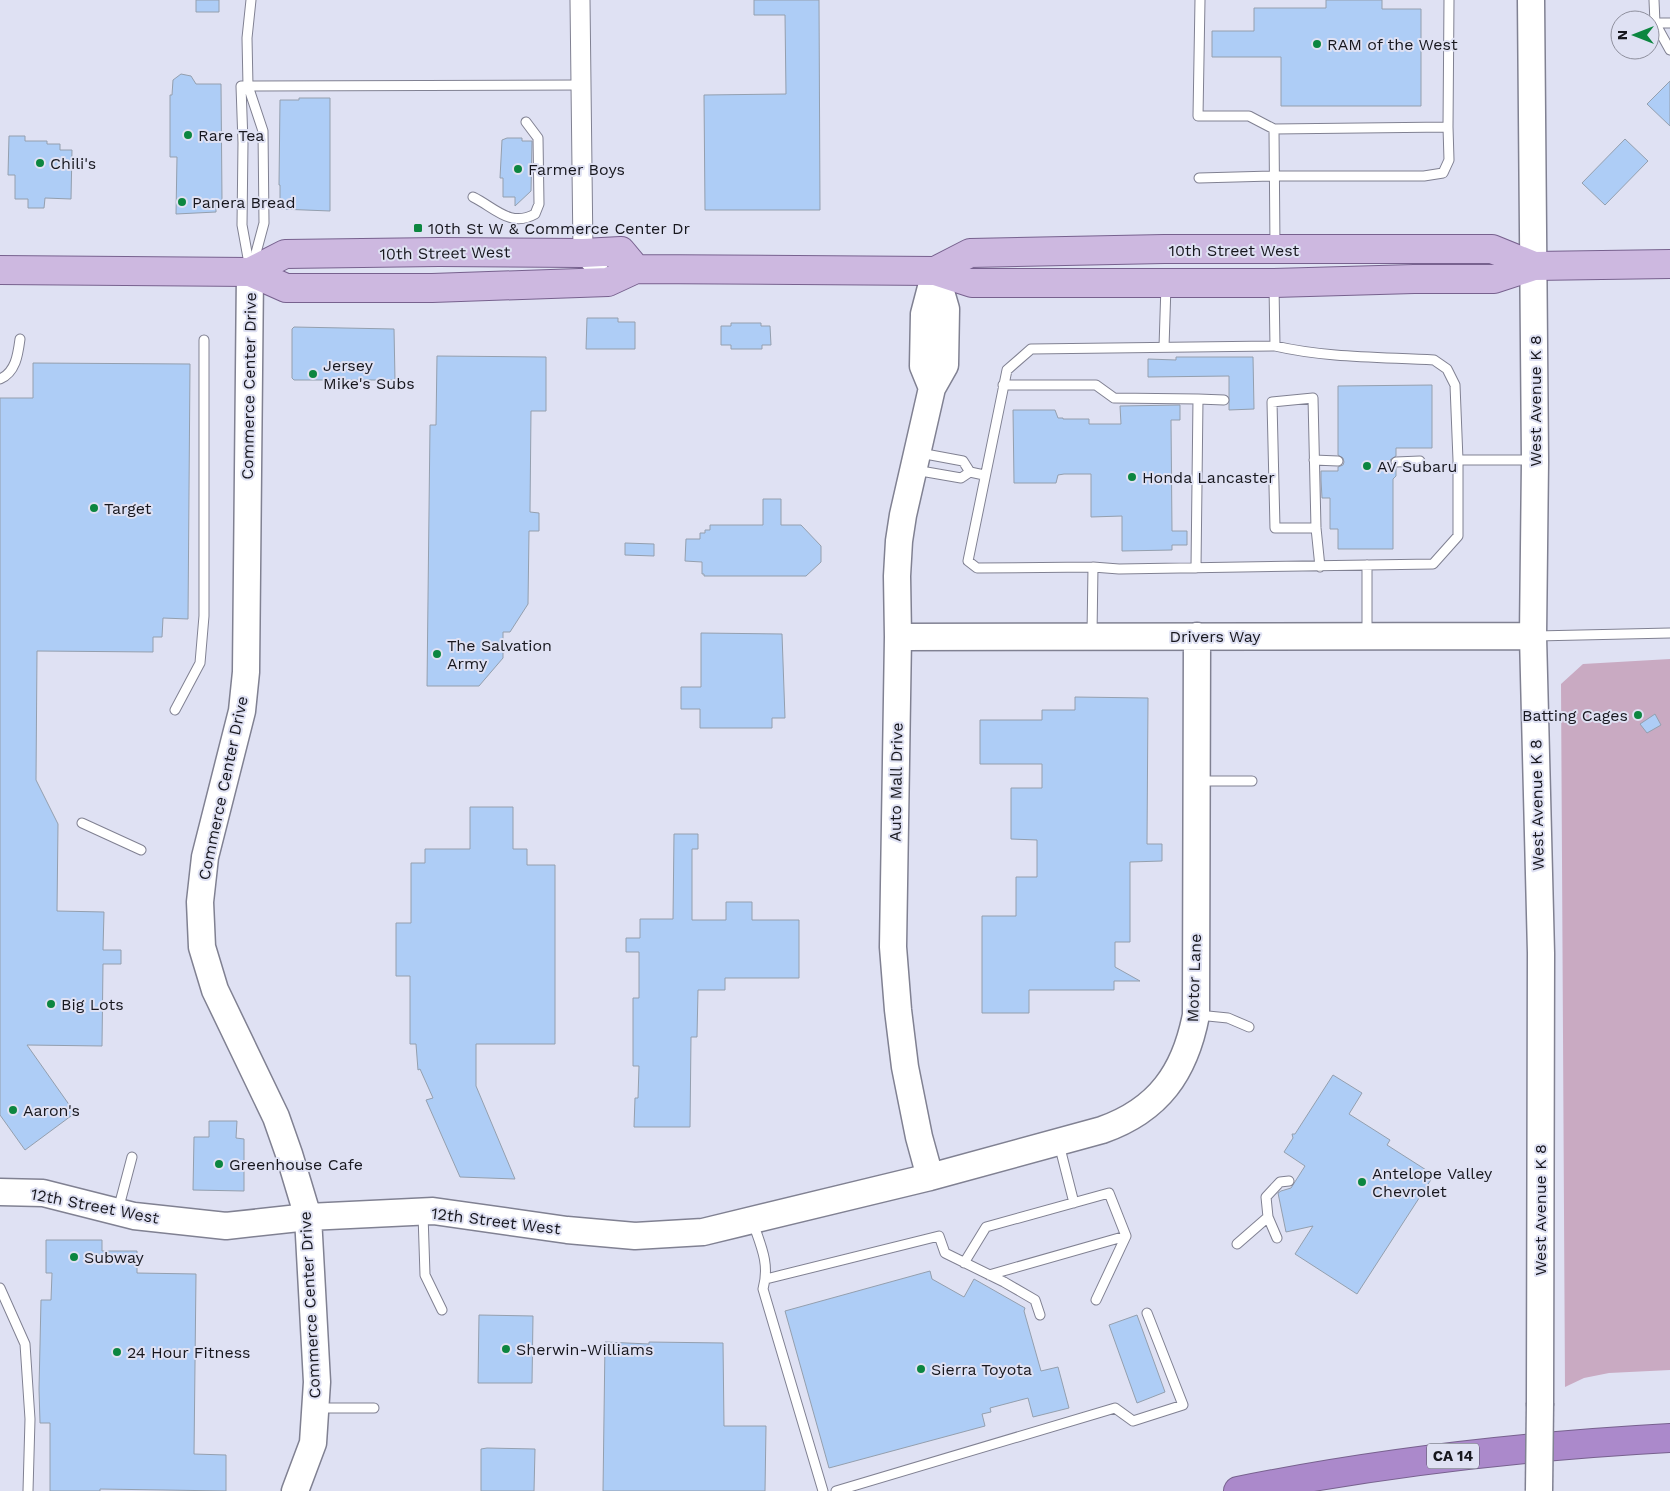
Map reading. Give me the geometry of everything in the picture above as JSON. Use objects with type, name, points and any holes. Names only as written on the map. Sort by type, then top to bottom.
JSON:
[{"type":"highway","name":"CA 14","points":[[1238,1491],[1310,1476],[1446,1456],[1576,1443],[1670,1438]]},
{"type":"main road","points":[[1274,283],[1293,270],[1310,266],[1346,264],[1422,248]]},
{"type":"main road","name":"10th Street West","points":[[935,271],[970,253],[1164,249],[1492,249],[1534,266]]},
{"type":"main road","points":[[1121,283],[1162,268],[1238,266],[1257,262],[1275,250]]},
{"type":"main road","name":"10th Street West","points":[[250,272],[285,254],[449,252],[583,253],[621,251],[636,269]]},
{"type":"main road","points":[[403,288],[435,275],[468,272],[556,270],[571,264],[583,253]]},
{"type":"main road","name":"10th Street West","points":[[0,270],[250,272],[286,288],[403,288],[608,282],[636,269],[935,271],[972,283],[1274,283],[1494,279],[1534,266],[1670,264]]},
{"type":"street","points":[[580,0],[583,253],[608,282]]},
{"type":"street","name":"West Avenue K 8","points":[[1530,0],[1535,460],[1533,636],[1541,954],[1539,1491]]},
{"type":"street","name":"Auto Mall Drive","points":[[930,1177],[919,1137],[905,1067],[893,947],[899,542],[932,388],[923,366],[924,314],[935,271]]},
{"type":"street","name":"Commerce Center Drive","points":[[250,272],[246,672],[242,711],[205,857],[200,902],[202,947],[215,990],[276,1118],[308,1217],[317,1382],[313,1443],[295,1491]]},
{"type":"street","name":"Motor Lane","points":[[930,1177],[1121,1123],[1150,1103],[1163,1091],[1184,1057],[1196,1015],[1197,636]]},
{"type":"street","name":"Drivers Way","points":[[898,637],[1533,636]]},
{"type":"street","name":"12th Street West","points":[[0,1192],[43,1193],[134,1216],[226,1226],[308,1217],[433,1211],[567,1230],[635,1236],[703,1232],[930,1177]]},
{"type":"lane","points":[[251,0],[246,38],[248,86],[581,84]]},
{"type":"lane","points":[[1200,0],[1198,116],[1249,116],[1274,129],[1448,127]]},
{"type":"lane","points":[[1199,178],[1424,176],[1443,173],[1449,160],[1449,0]]},
{"type":"lane","points":[[1660,32],[1670,50]]},
{"type":"lane","name":"Commerce Center Drive","points":[[241,86],[248,86],[263,130],[264,223],[250,272],[242,225],[243,143],[241,86]]},
{"type":"lane","points":[[474,197],[504,216],[522,218],[535,214],[539,204],[538,138],[526,122]]},
{"type":"lane","points":[[1274,129],[1275,250]]},
{"type":"lane","points":[[1164,347],[1166,283]]},
{"type":"lane","points":[[1274,283],[1275,346]]},
{"type":"lane","points":[[0,379],[8,374],[14,366],[20,339]]},
{"type":"lane","points":[[175,710],[200,663],[204,616],[204,340]]},
{"type":"lane","points":[[1275,346],[1300,352],[1322,354],[1434,360],[1448,369],[1455,386],[1458,460],[1458,536],[1433,564],[1120,569],[1093,567],[977,568],[968,560],[1006,370],[1031,349],[1164,347],[1275,346]]},
{"type":"lane","points":[[1003,386],[1096,386],[1114,398],[1224,400]]},
{"type":"lane","points":[[1316,528],[1275,528],[1272,402],[1313,398],[1316,528],[1320,567]]},
{"type":"lane","points":[[1196,568],[1198,399]]},
{"type":"lane","points":[[1314,460],[1338,461]]},
{"type":"lane","points":[[1458,460],[1535,460]]},
{"type":"lane","points":[[915,461],[961,478],[970,472],[984,475]]},
{"type":"lane","points":[[915,461],[964,461],[970,472]]},
{"type":"lane","points":[[1396,462],[1420,461]]},
{"type":"lane","points":[[1367,565],[1367,636]]},
{"type":"lane","points":[[1092,637],[1093,567]]},
{"type":"lane","points":[[1533,636],[1670,633]]},
{"type":"lane","points":[[1197,781],[1252,781]]},
{"type":"lane","points":[[82,823],[141,850]]},
{"type":"lane","points":[[1196,1015],[1228,1018],[1249,1027]]},
{"type":"lane","points":[[1058,1142],[1074,1202]]},
{"type":"lane","points":[[118,1212],[132,1157]]},
{"type":"lane","points":[[1277,1238],[1268,1217],[1266,1197],[1280,1182],[1289,1181]]},
{"type":"lane","points":[[964,1263],[986,1227],[1109,1193],[1126,1236],[1096,1300]]},
{"type":"lane","points":[[423,1211],[425,1275],[442,1310]]},
{"type":"lane","points":[[1237,1244],[1268,1217]]},
{"type":"lane","points":[[753,1220],[766,1263],[766,1279],[763,1289],[823,1491]]},
{"type":"lane","points":[[766,1279],[938,1236],[944,1253],[990,1275],[1035,1300],[1040,1315]]},
{"type":"lane","points":[[990,1275],[1126,1236]]},
{"type":"lane","points":[[0,1288],[25,1344],[30,1419],[28,1491]]},
{"type":"lane","points":[[836,1491],[1115,1408],[1133,1421],[1183,1405],[1147,1313]]},
{"type":"lane","points":[[315,1408],[374,1408]]},
{"type":"shaded area","points":[[1670,659],[1670,1370],[1609,1373],[1584,1378],[1565,1387],[1561,684],[1583,664]]},
{"type":"building","points":[[196,0],[219,0],[219,12],[196,12]]},
{"type":"building","points":[[754,0],[819,0],[820,210],[705,210],[704,95],[786,94],[785,15],[754,15]]},
{"type":"building","name":"RAM of the West","points":[[1326,0],[1382,0],[1382,9],[1421,9],[1421,106],[1281,106],[1281,57],[1212,57],[1212,31],[1254,31],[1254,8],[1326,8]]},
{"type":"building","points":[[181,74],[191,76],[196,84],[221,84],[222,201],[216,201],[216,212],[176,214],[177,157],[170,157],[170,95],[172,95],[173,80]]},
{"type":"building","points":[[1670,81],[1670,126],[1647,104]]},
{"type":"building","points":[[299,98],[330,98],[330,211],[280,209],[280,100],[299,100]]},
{"type":"building","name":"Chili's","points":[[9,136],[25,136],[25,141],[47,141],[47,144],[60,144],[60,150],[72,150],[71,199],[45,198],[44,208],[28,208],[28,199],[15,199],[15,175],[8,175]]},
{"type":"building","name":"Farmer Boys","points":[[522,138],[522,141],[532,141],[531,191],[515,206],[515,197],[503,197],[503,178],[500,178],[502,140]]},
{"type":"building","points":[[1625,139],[1648,161],[1605,205],[1582,183]]},
{"type":"building","points":[[587,318],[618,318],[618,322],[635,322],[635,349],[586,349]]},
{"type":"building","points":[[731,323],[761,323],[761,326],[770,326],[771,345],[762,345],[762,349],[731,349],[731,345],[721,345],[721,326],[731,326]]},
{"type":"building","points":[[294,327],[394,329],[395,380],[294,380],[292,378],[292,329]]},
{"type":"building","points":[[437,356],[546,357],[546,411],[531,411],[530,512],[539,513],[539,531],[529,531],[528,604],[510,632],[503,632],[503,658],[479,686],[427,686],[430,425],[436,425]]},
{"type":"building","points":[[1176,357],[1253,357],[1254,409],[1229,410],[1229,376],[1148,377],[1148,359],[1176,360]]},
{"type":"building","name":"Target","points":[[33,363],[190,364],[188,619],[163,618],[162,637],[153,637],[153,652],[37,651],[36,780],[58,824],[57,911],[104,912],[103,950],[121,950],[121,964],[103,964],[102,1046],[27,1045],[75,1113],[25,1150],[0,1115],[0,398],[33,398]]},
{"type":"building","name":"AV Subaru","points":[[1432,385],[1432,448],[1396,448],[1396,456],[1390,460],[1391,466],[1396,468],[1396,476],[1393,479],[1393,549],[1338,549],[1338,529],[1330,529],[1330,498],[1322,498],[1321,471],[1338,471],[1338,467],[1343,465],[1344,462],[1343,458],[1338,455],[1338,386]]},
{"type":"building","name":"Honda Lancaster","points":[[1180,405],[1180,420],[1171,420],[1172,531],[1187,531],[1187,545],[1172,545],[1172,550],[1122,551],[1122,516],[1091,517],[1091,474],[1058,475],[1056,483],[1014,483],[1013,410],[1055,410],[1058,418],[1089,419],[1089,424],[1121,424],[1120,406]]},
{"type":"building","points":[[763,499],[781,499],[781,525],[801,525],[821,546],[821,562],[806,576],[704,576],[702,574],[702,562],[685,561],[686,539],[700,539],[700,533],[710,530],[710,525],[763,525]]},
{"type":"building","points":[[625,543],[654,544],[654,556],[625,555]]},
{"type":"building","points":[[701,633],[782,634],[785,718],[772,718],[772,728],[700,728],[700,709],[681,709],[681,687],[701,687]]},
{"type":"building","points":[[1075,697],[1148,698],[1147,844],[1162,844],[1162,861],[1130,862],[1130,942],[1115,942],[1115,967],[1140,981],[1114,981],[1114,990],[1029,990],[1029,1013],[982,1013],[982,916],[1016,916],[1016,877],[1037,877],[1037,840],[1011,839],[1011,788],[1042,788],[1042,764],[980,764],[980,720],[1042,720],[1042,710],[1075,710]]},
{"type":"building","points":[[1655,714],[1661,725],[1647,733],[1640,724]]},
{"type":"building","points":[[470,807],[513,807],[513,849],[527,849],[527,865],[555,865],[555,1044],[476,1044],[476,1086],[515,1179],[460,1177],[426,1100],[433,1098],[420,1069],[418,1070],[416,1044],[410,1044],[410,976],[396,976],[396,923],[411,923],[411,863],[425,863],[425,849],[470,849]]},
{"type":"building","points":[[674,834],[698,834],[698,849],[692,849],[692,920],[726,920],[726,902],[752,902],[752,920],[799,920],[799,978],[725,978],[725,990],[698,990],[697,1037],[691,1037],[690,1127],[634,1127],[635,1098],[638,1098],[639,1066],[633,1066],[633,998],[639,998],[639,952],[626,952],[626,938],[640,938],[640,919],[673,919]]},
{"type":"building","name":"Antelope Valley Chevrolet","points":[[1333,1075],[1362,1093],[1349,1114],[1390,1140],[1387,1145],[1434,1175],[1357,1294],[1295,1254],[1313,1226],[1286,1232],[1278,1193],[1291,1188],[1305,1166],[1284,1152],[1293,1138],[1292,1134],[1295,1134]]},
{"type":"building","name":"Greenhouse Cafe","points":[[209,1121],[237,1121],[236,1138],[244,1139],[244,1191],[193,1190],[194,1137],[209,1137]]},
{"type":"building","name":"24 Hour Fitness","points":[[46,1240],[102,1240],[102,1251],[137,1251],[137,1273],[196,1274],[194,1454],[226,1455],[226,1491],[100,1489],[100,1491],[50,1491],[50,1423],[40,1423],[39,1389],[41,1300],[51,1300],[52,1273],[46,1273]]},
{"type":"building","name":"Sierra Toyota","points":[[930,1271],[932,1279],[964,1297],[974,1279],[1025,1308],[1024,1311],[1041,1371],[1058,1367],[1069,1408],[1033,1417],[1028,1398],[990,1408],[991,1412],[982,1414],[985,1426],[829,1468],[785,1311]]},
{"type":"building","name":"Sherwin-Williams","points":[[479,1315],[533,1316],[532,1383],[478,1383]]},
{"type":"building","points":[[1137,1315],[1165,1392],[1137,1403],[1109,1325]]},
{"type":"building","points":[[605,1342],[649,1344],[649,1342],[723,1343],[724,1426],[766,1426],[765,1491],[603,1491]]},
{"type":"building","points":[[481,1449],[535,1449],[534,1491],[481,1491]]},
{"type":"place","name":"RAM of the West","points":[[1317,44]]},
{"type":"place","name":"Rare Tea","points":[[188,135]]},
{"type":"place","name":"Chili's","points":[[40,163]]},
{"type":"place","name":"Farmer Boys","points":[[518,169]]},
{"type":"place","name":"Panera Bread","points":[[182,202]]},
{"type":"place","name":"10th St W & Commerce Center Dr","points":[[418,228]]},
{"type":"place","name":"Jersey Mike's Subs","points":[[313,374]]},
{"type":"place","name":"AV Subaru","points":[[1367,466]]},
{"type":"place","name":"Honda Lancaster","points":[[1132,477]]},
{"type":"place","name":"Target","points":[[94,508]]},
{"type":"place","name":"The Salvation Army","points":[[437,654]]},
{"type":"place","name":"Batting Cages","points":[[1638,715]]},
{"type":"place","name":"Big Lots","points":[[51,1004]]},
{"type":"place","name":"Aaron's","points":[[13,1110]]},
{"type":"place","name":"Greenhouse Cafe","points":[[219,1164]]},
{"type":"place","name":"Antelope Valley Chevrolet","points":[[1362,1182]]},
{"type":"place","name":"Subway","points":[[74,1257]]},
{"type":"place","name":"Sherwin-Williams","points":[[506,1349]]},
{"type":"place","name":"24 Hour Fitness","points":[[117,1352]]},
{"type":"place","name":"Sierra Toyota","points":[[921,1369]]}]
